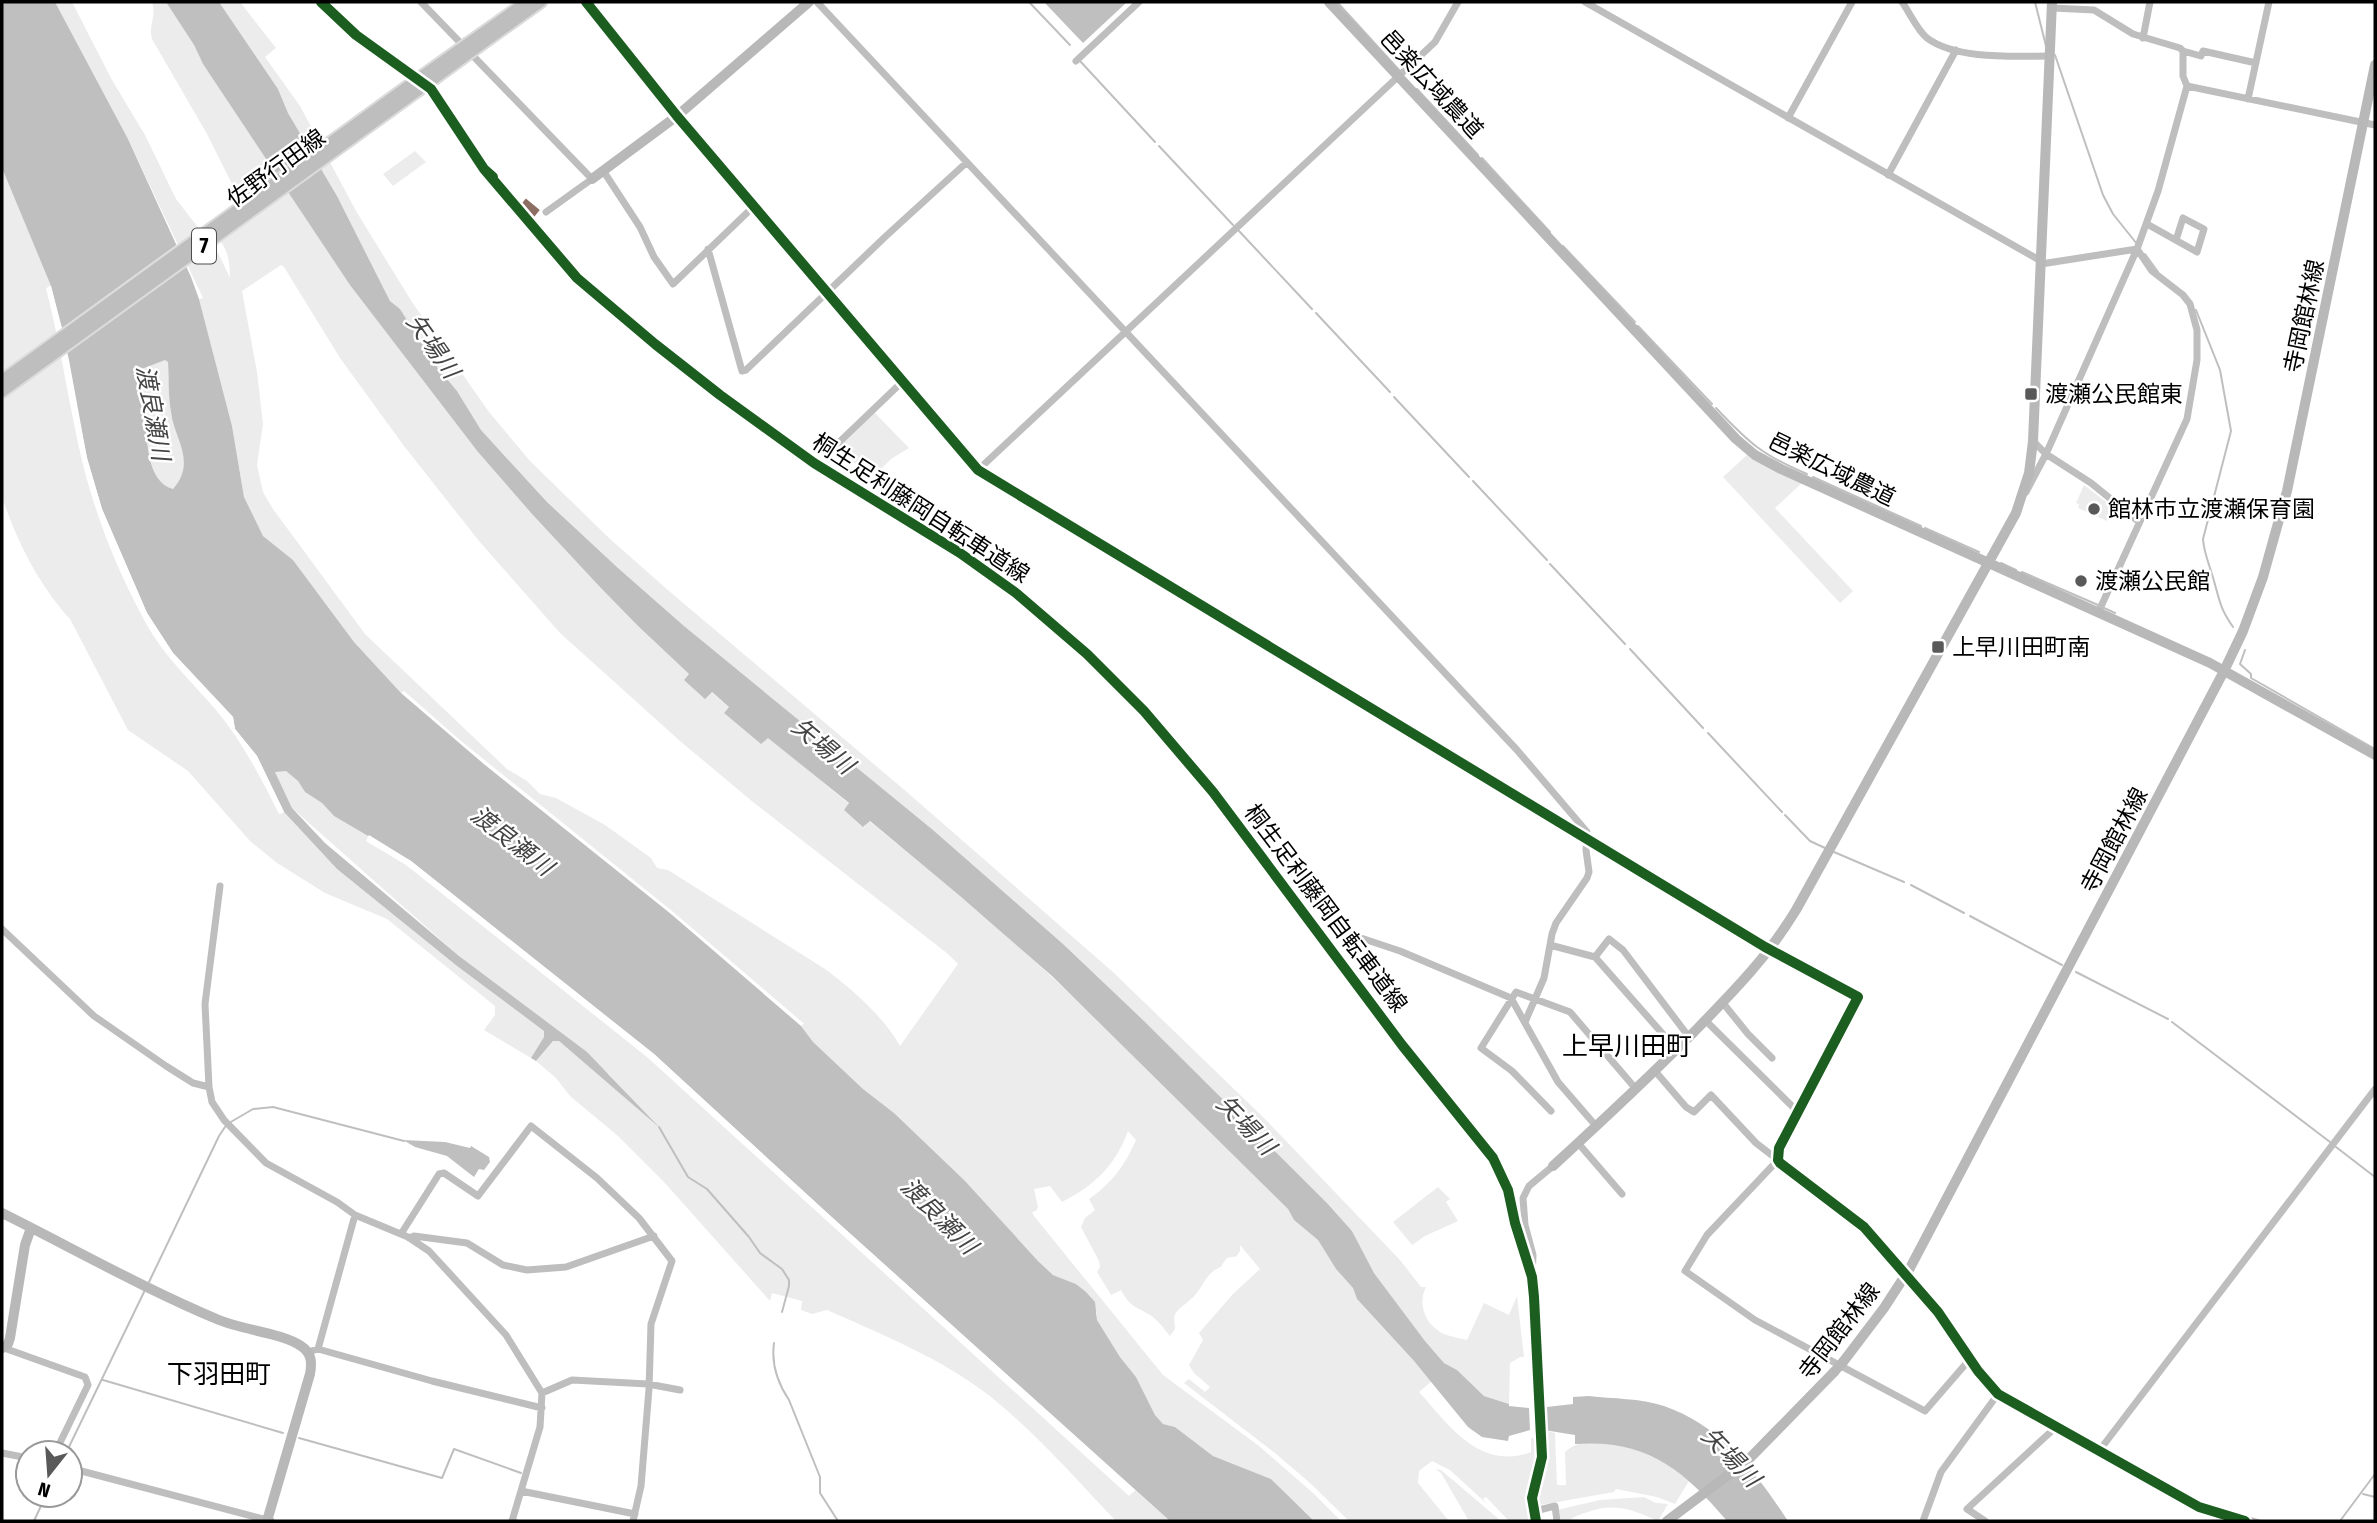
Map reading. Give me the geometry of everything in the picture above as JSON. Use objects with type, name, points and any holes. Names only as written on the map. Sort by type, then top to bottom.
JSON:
[{"type":"main road","name":"佐野行田線","points":[[471,47],[526,2]]},
{"type":"main road","name":"佐野行田線","points":[[2,380],[471,47],[541,2]]},
{"type":"main road","name":"佐野行田線","points":[[2,392],[402,96]]},
{"type":"street","points":[[421,2],[592,179]]},
{"type":"street","points":[[588,2],[677,116],[978,470],[1771,950],[1858,997],[1779,1148],[1778,1160],[1707,1235],[1685,1271],[1755,1320],[1925,1411],[1970,1359]]},
{"type":"street","points":[[546,212],[677,116],[809,2]]},
{"type":"street","points":[[817,2],[1517,750],[1583,826],[1588,839],[1586,847],[1589,872],[1556,923],[1544,978],[1525,1022]]},
{"type":"street","points":[[1076,61],[1139,2]]},
{"type":"street","name":"邑楽広域農道","points":[[1329,2],[1746,448],[1781,469],[2224,671],[2375,755]]},
{"type":"street","points":[[978,470],[1435,41],[1458,2]]},
{"type":"street","points":[[1585,2],[2040,262],[2137,249]]},
{"type":"street","points":[[1788,118],[1852,2]]},
{"type":"street","points":[[1902,2],[1924,36],[1935,43],[1956,50],[2001,56],[2050,56]]},
{"type":"street","points":[[2143,38],[2150,2]]},
{"type":"street","points":[[2248,99],[2269,2]]},
{"type":"street","points":[[1536,1521],[1532,1498],[1540,1468],[1540,1407],[1533,1255],[1525,1225],[1523,1198],[1529,1186],[1655,1071],[1771,950],[1989,564],[2022,497],[2029,473],[2033,441],[2052,5],[2094,10],[2133,34],[2183,51],[2201,56],[2203,51],[2256,63]]},
{"type":"street","points":[[1888,175],[1956,50]]},
{"type":"street","points":[[2022,497],[2032,484],[2046,454],[2147,223],[2187,86],[2183,76],[2183,51]]},
{"type":"street","name":"寺岡館林線","points":[[1671,1519],[1767,1443],[1835,1372],[1906,1275],[2224,671],[2252,609],[2278,527],[2375,65]]},
{"type":"street","points":[[2187,86],[2375,125]]},
{"type":"street","points":[[708,249],[743,371],[753,366],[966,163]]},
{"type":"street","points":[[604,172],[673,284],[753,207]]},
{"type":"street","points":[[2147,223],[2176,240],[2197,251],[2204,229],[2183,218],[2176,240]]},
{"type":"street","points":[[2098,612],[2187,419],[2197,360],[2197,330],[2190,304],[2152,271],[2137,249]]},
{"type":"street","points":[[831,450],[902,382]]},
{"type":"street","points":[[2033,441],[2046,454],[2091,483],[2138,521]]},
{"type":"street","points":[[220,886],[205,1004],[212,1102],[231,1128],[267,1163],[355,1215],[405,1236],[429,1251],[502,1330],[542,1393],[540,1427],[512,1521]]},
{"type":"street","points":[[1339,922],[1349,934],[1400,951],[1511,998],[1558,1082],[1596,1126]]},
{"type":"street","points":[[2,929],[94,1016],[193,1083],[209,1087]]},
{"type":"street","points":[[1595,957],[1609,939],[1623,950],[1689,1037]]},
{"type":"street","points":[[1550,944],[1595,957],[1676,1049]]},
{"type":"street","points":[[1551,1111],[1512,1071],[1481,1048],[1516,992],[1570,1012],[1636,1089]]},
{"type":"street","points":[[1723,1003],[1772,1058]]},
{"type":"street","points":[[1705,1020],[1798,1112]]},
{"type":"street","points":[[1655,1071],[1686,1107],[1694,1112],[1710,1095],[1756,1143],[1864,1227],[1938,1312],[1982,1377],[1998,1394],[2218,1518],[2245,1521]]},
{"type":"street","points":[[2099,1451],[2375,1089]]},
{"type":"street","points":[[405,1236],[439,1174],[444,1173],[478,1196],[531,1126],[597,1178],[639,1218],[672,1261],[651,1324],[641,1486],[634,1517],[521,1491]]},
{"type":"street","points":[[1578,1143],[1622,1194]]},
{"type":"street","points":[[2,1213],[220,1320],[313,1350],[542,1408]]},
{"type":"street","points":[[84,1472],[269,1521],[310,1374],[313,1350],[355,1215]]},
{"type":"street","points":[[31,1228],[24,1245],[10,1338],[3,1348],[85,1377],[88,1385],[62,1439]]},
{"type":"street","points":[[405,1236],[467,1243],[503,1265],[527,1270],[566,1267],[654,1236]]},
{"type":"street","points":[[542,1393],[572,1380],[648,1384],[680,1390]]},
{"type":"street","points":[[1923,1521],[1941,1472],[1998,1394]]},
{"type":"street","points":[[1985,1521],[1967,1509],[2056,1427]]},
{"type":"street","points":[[1535,1511],[1555,1506],[1558,1521]]},
{"type":"shaded area","points":[[55,2],[72,2],[112,80],[145,135],[176,199],[218,253],[230,278],[225,248],[207,225],[239,198],[207,134],[152,39],[152,2],[166,2],[203,64],[428,385],[478,452],[532,514],[637,625],[689,674],[684,680],[711,692],[729,707],[724,713],[760,743],[768,737],[849,804],[844,810],[864,827],[869,821],[962,898],[1052,977],[1171,1092],[1288,1209],[1294,1220],[1318,1240],[1336,1269],[1353,1288],[1357,1299],[1432,1381],[1419,1392],[1467,1442],[1496,1455],[1512,1456],[1531,1452],[1531,1438],[1540,1437],[1537,1469],[1528,1501],[1533,1521],[1509,1521],[1486,1497],[1483,1499],[1487,1504],[1450,1470],[1432,1461],[1419,1471],[1418,1483],[1449,1521],[1349,1521],[1275,1453],[1184,1383],[1189,1379],[1205,1392],[1210,1387],[1189,1365],[1203,1340],[1199,1333],[1233,1294],[1260,1269],[1240,1245],[1236,1257],[1227,1259],[1211,1273],[1194,1296],[1177,1312],[1174,1317],[1175,1329],[1170,1336],[1153,1317],[1130,1303],[1121,1290],[1111,1295],[1097,1272],[1099,1261],[1081,1227],[1085,1218],[1095,1210],[1089,1199],[1111,1180],[1132,1149],[1136,1140],[1128,1131],[1110,1164],[1074,1196],[1062,1202],[1050,1186],[1034,1189],[1038,1207],[1032,1212],[1034,1216],[1163,1375],[1259,1446],[1341,1521],[1314,1521],[1271,1479],[1213,1456],[1175,1427],[1163,1424],[1155,1415],[1136,1377],[1097,1320],[1097,1312],[1076,1284],[1053,1275],[1038,1261],[964,1181],[894,1113],[863,1089],[812,1042],[801,1026],[804,1023],[404,691],[401,693],[354,642],[293,560],[263,536],[254,519],[244,497],[232,426],[199,299],[203,298],[128,139]],"holes":[[[281,265],[340,358],[404,446],[479,541],[560,633],[680,741],[753,802],[958,964],[900,1046],[867,1004],[825,969],[668,870],[657,868],[651,858],[605,825],[556,798],[540,794],[527,781],[507,769],[365,634],[273,509],[263,492],[257,465],[263,424],[257,372],[242,291]]]},
{"type":"shaded area","points":[[219,2],[240,2],[276,48],[265,57],[300,106],[356,211],[412,302],[489,412],[530,461],[609,538],[669,591],[908,793],[1114,973],[1265,1119],[1400,1260],[1421,1287],[1426,1287],[1424,1312],[1434,1328],[1446,1335],[1467,1340],[1484,1303],[1509,1315],[1517,1296],[1524,1357],[1510,1363],[1509,1404],[1484,1396],[1457,1370],[1444,1363],[1374,1273],[1352,1231],[1327,1203],[1063,944],[933,830],[684,626],[547,502],[481,430],[400,309],[390,301],[337,196],[288,113],[278,89]]},
{"type":"shaded area","points":[[415,151],[426,162],[393,186],[383,174]]},
{"type":"shaded area","points":[[2,168],[51,286],[46,288],[78,443],[100,522],[115,560],[149,628],[166,653],[234,734],[279,814],[284,812],[337,869],[457,966],[544,1031],[544,1038],[531,1058],[484,1030],[495,1015],[495,1006],[387,919],[325,893],[277,863],[250,841],[188,771],[128,730],[70,619],[48,591],[30,561],[14,530],[2,497]]},
{"type":"shaded area","points":[[165,359],[168,362],[171,412],[184,459],[180,479],[173,489],[164,485],[153,470],[148,449],[146,417],[139,399],[139,370]]},
{"type":"shaded area","points":[[874,412],[909,448],[891,459],[874,476],[837,451],[839,445]]},
{"type":"shaded area","points":[[1748,454],[1802,483],[1775,508],[1853,591],[1840,603],[1723,477]]},
{"type":"shaded area","points":[[2084,485],[2114,508],[2107,521],[2078,508],[2079,504],[2076,503]]},
{"type":"shaded area","points":[[286,771],[298,781],[305,792],[322,803],[334,816],[369,835],[366,841],[406,865],[647,1057],[1129,1496],[1135,1490],[1170,1521],[1116,1521],[1008,1411],[972,1383],[933,1359],[827,1310],[812,1314],[801,1310],[802,1301],[772,1293],[770,1301],[664,1182],[536,1061],[553,1041],[559,1041],[651,1120],[609,1074],[459,956],[292,808],[275,772]]},
{"type":"shaded area","points":[[1438,1187],[1450,1199],[1446,1202],[1458,1221],[1412,1245],[1393,1222]]},
{"type":"shaded area","points":[[1544,1430],[1555,1433],[1557,1485],[1566,1485],[1565,1452],[1579,1444],[1594,1441],[1611,1442],[1646,1454],[1689,1481],[1675,1504],[1657,1497],[1616,1489],[1614,1492],[1540,1505],[1535,1501]]},
{"type":"shaded area","points":[[1435,1469],[1441,1470],[1501,1521],[1469,1521],[1441,1473]]},
{"type":"shaded area","points":[[1644,1497],[1656,1503],[1668,1504],[1658,1521],[1632,1511],[1607,1508],[1578,1515],[1569,1521],[1561,1521],[1561,1509],[1600,1500]]},
{"type":"water","name":"渡良瀬川","points":[[2,2],[55,2],[128,139],[191,277],[232,426],[244,497],[263,536],[293,560],[354,642],[401,693],[485,765],[671,914],[801,1026],[813,1042],[863,1089],[894,1113],[965,1181],[1053,1275],[1076,1284],[1086,1292],[1095,1302],[1097,1320],[1136,1377],[1155,1415],[1163,1424],[1175,1427],[1213,1456],[1271,1479],[1314,1521],[1170,1521],[654,1054],[411,861],[334,816],[322,803],[305,792],[298,781],[286,771],[275,772],[292,808],[325,843],[459,956],[587,1052],[660,1128],[559,1041],[553,1041],[536,1061],[531,1058],[544,1037],[544,1031],[457,966],[337,869],[284,812],[257,756],[235,729],[233,717],[173,653],[147,613],[102,509],[87,458],[69,360],[51,286],[2,168]],"holes":[[[165,360],[168,362],[171,412],[184,459],[180,479],[173,489],[164,485],[153,470],[148,449],[146,417],[139,399],[139,370]]]},
{"type":"water","name":"矢場川","points":[[166,2],[219,2],[278,89],[288,113],[337,196],[390,301],[400,309],[481,430],[547,502],[684,626],[933,830],[1063,944],[1327,1203],[1352,1231],[1374,1273],[1444,1363],[1457,1370],[1484,1396],[1509,1406],[1529,1408],[1530,1430],[1509,1436],[1508,1441],[1482,1437],[1468,1427],[1414,1361],[1357,1299],[1353,1288],[1336,1269],[1318,1240],[1294,1220],[1288,1209],[1052,976],[870,821],[863,827],[844,810],[849,803],[768,738],[761,744],[724,713],[729,707],[712,692],[705,699],[684,680],[689,674],[598,585],[478,452],[350,285],[203,64]]},
{"type":"water","points":[[1044,2],[1127,2],[1083,43]]},
{"type":"water","points":[[403,1140],[471,1146],[489,1157],[490,1162],[484,1170],[479,1169],[474,1177],[447,1156],[415,1147]]},
{"type":"water","name":"矢場川","points":[[1589,1396],[1655,1403],[1703,1426],[1720,1438],[1750,1468],[1788,1521],[1727,1521],[1695,1486],[1678,1472],[1643,1452],[1600,1444],[1575,1444],[1575,1435],[1544,1430],[1538,1408],[1573,1404],[1573,1397]]},
{"type":"pier","points":[[179,243],[189,265],[67,353],[72,385],[87,458],[102,509],[147,613],[173,653],[233,717],[235,729],[257,756],[284,812],[281,814],[254,758],[232,730],[230,719],[157,638],[117,556],[99,510],[84,459],[48,287],[51,286],[62,328]]},
{"type":"pier","points":[[369,835],[411,861],[654,1054],[1135,1490],[1133,1493],[652,1056],[409,863],[367,838]]},
{"type":"waterway","points":[[1029,2],[1070,45]]},
{"type":"waterway","points":[[1337,2],[1399,70]]},
{"type":"waterway","points":[[2035,2],[2046,46]]},
{"type":"waterway","points":[[2055,55],[2103,195],[2113,214],[2137,244]]},
{"type":"waterway","points":[[1080,61],[1155,142]]},
{"type":"waterway","points":[[1417,89],[1478,155]]},
{"type":"waterway","points":[[1159,146],[1233,225]]},
{"type":"waterway","points":[[1482,158],[1550,232]]},
{"type":"waterway","points":[[1239,231],[1312,309]]},
{"type":"waterway","points":[[1563,246],[1635,322]]},
{"type":"waterway","points":[[2145,254],[2158,272]]},
{"type":"waterway","points":[[2196,310],[2220,370],[2231,431],[2203,539],[2221,605],[2233,627]]},
{"type":"waterway","points":[[1316,313],[1390,392]]},
{"type":"waterway","points":[[1638,326],[1712,404]]},
{"type":"waterway","points":[[1394,397],[1469,477]]},
{"type":"waterway","points":[[1716,408],[1757,447],[1778,461],[1807,474]]},
{"type":"waterway","points":[[1813,477],[1921,526]]},
{"type":"waterway","points":[[1473,481],[1547,560]]},
{"type":"waterway","points":[[1925,528],[1979,552]]},
{"type":"waterway","points":[[2001,563],[2016,570]]},
{"type":"waterway","points":[[1550,564],[1625,644]]},
{"type":"waterway","points":[[2022,572],[2098,605]]},
{"type":"waterway","points":[[2104,608],[2115,613]]},
{"type":"waterway","points":[[1630,649],[1703,728]]},
{"type":"waterway","points":[[2245,650],[2240,664],[2251,674],[2251,678],[2375,749]]},
{"type":"waterway","points":[[1708,733],[1782,812]]},
{"type":"waterway","points":[[1785,815],[1810,841],[1825,848]]},
{"type":"waterway","points":[[1834,852],[1904,882]]},
{"type":"waterway","points":[[1911,885],[1964,913]]},
{"type":"waterway","points":[[1970,916],[2062,965]]},
{"type":"waterway","points":[[2076,972],[2168,1019]]},
{"type":"waterway","points":[[2172,1022],[2330,1142]]},
{"type":"waterway","points":[[229,1123],[253,1109],[273,1107],[404,1141]]},
{"type":"waterway","points":[[149,1282],[225,1127]]},
{"type":"waterway","points":[[659,1127],[688,1177],[707,1189],[760,1253],[782,1269],[789,1280],[782,1312]]},
{"type":"waterway","points":[[2336,1147],[2375,1177]]},
{"type":"waterway","points":[[1783,1160],[1799,1173]]},
{"type":"waterway","points":[[1911,1275],[1921,1287]]},
{"type":"waterway","points":[[73,1439],[145,1290]]},
{"type":"waterway","points":[[774,1343],[773,1358],[778,1380],[789,1400],[820,1477],[820,1493],[838,1521]]},
{"type":"waterway","points":[[103,1380],[283,1433]]},
{"type":"waterway","points":[[2000,1391],[2099,1447]]},
{"type":"waterway","points":[[299,1438],[442,1478],[454,1449],[521,1473]]},
{"type":"waterway","points":[[2104,1449],[2200,1503],[2261,1521]]},
{"type":"waterway","points":[[2340,1521],[2375,1474]]},
{"type":"waterway","points":[[2363,1494],[2375,1497]]},
{"type":"waterway","points":[[34,1521],[40,1509]]},
{"type":"marked path","points":[[523,202],[540,216]]},
{"type":"cycle path","points":[[321,2],[356,35],[431,89],[484,169],[493,177]]},
{"type":"cycle path","points":[[586,2],[677,116],[978,470],[1765,947],[1858,997],[1779,1148],[1780,1163],[1864,1227],[1938,1312],[1978,1371],[1998,1394],[2199,1507],[2245,1521]]},
{"type":"cycle path","name":"桐生足利藤岡自転車道線","points":[[484,169],[577,278],[655,344],[814,463],[960,553],[1016,593],[1087,654],[1144,711],[1213,792],[1402,1045],[1493,1158],[1508,1190],[1532,1277],[1534,1297],[1542,1457],[1532,1498],[1536,1521]]},
{"type":"place","name":"渡瀬公民館東","points":[[2031,394]]},
{"type":"place","name":"館林市立渡瀬保育園","points":[[2094,509]]},
{"type":"place","name":"渡瀬公民館","points":[[2081,581]]},
{"type":"place","name":"上早川田町南","points":[[1938,647]]},
{"type":"district","name":"上早川田町","points":[[1627,1046]]},
{"type":"district","name":"下羽田町","points":[[219,1374]]}]
